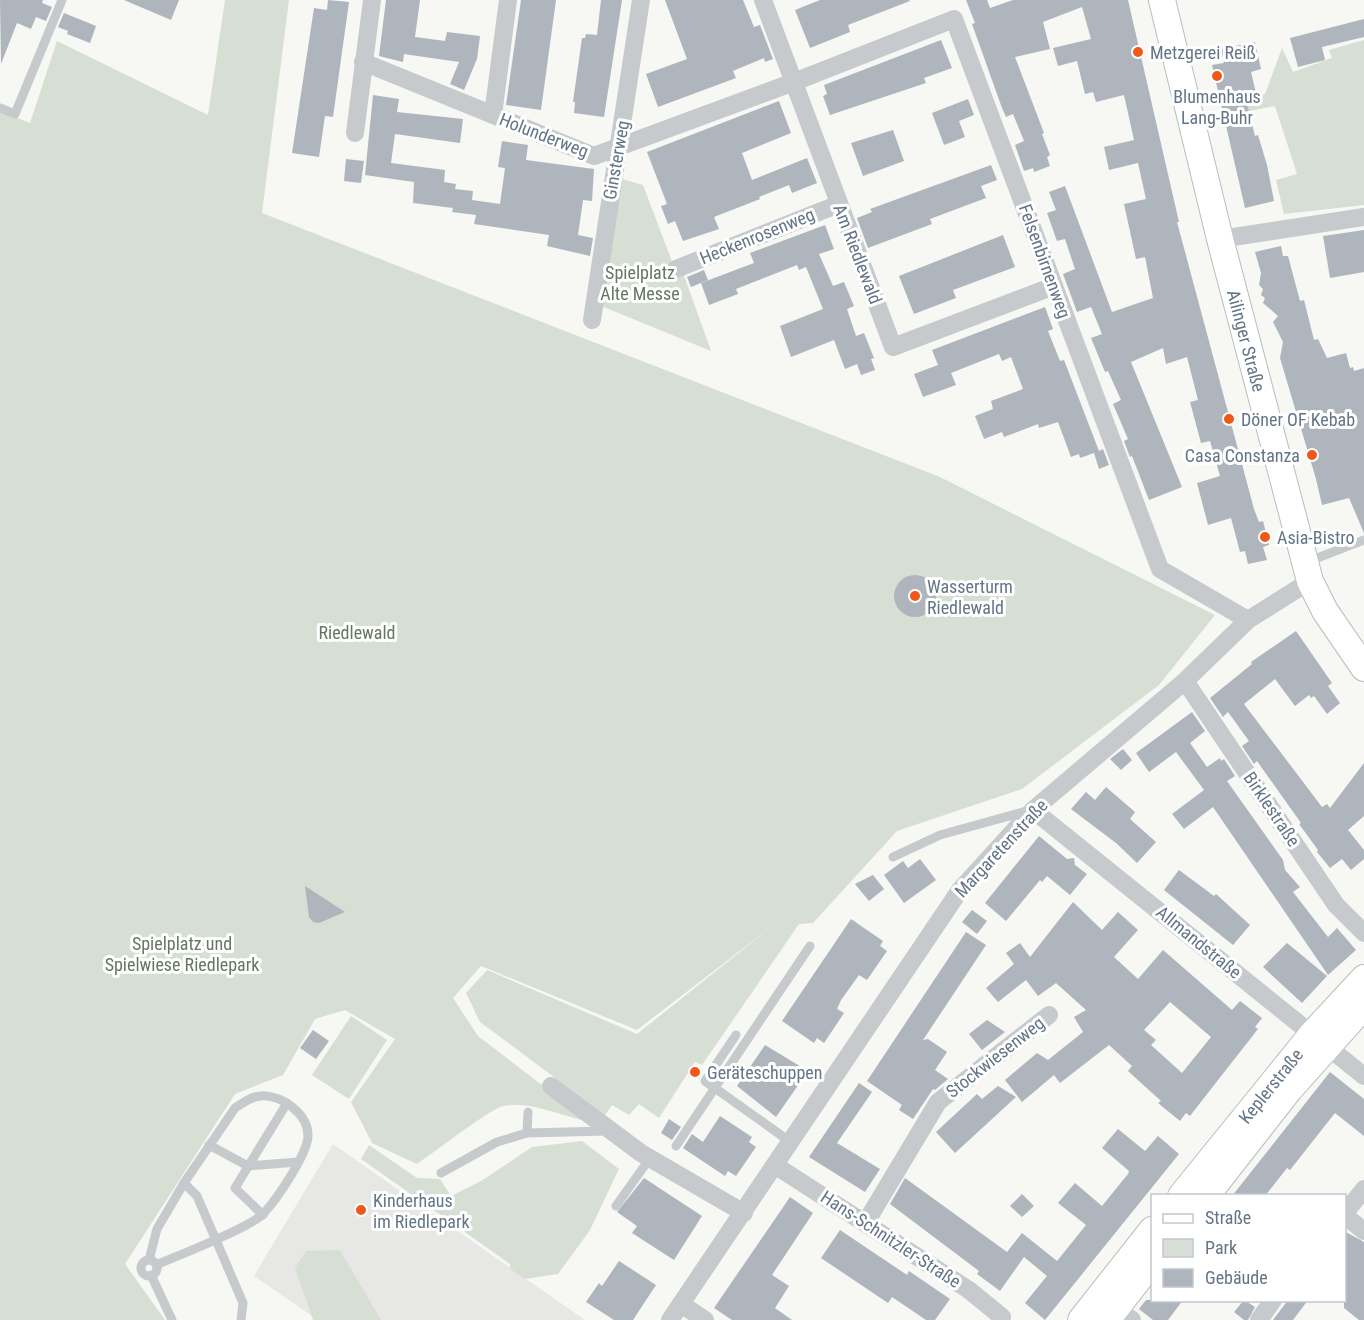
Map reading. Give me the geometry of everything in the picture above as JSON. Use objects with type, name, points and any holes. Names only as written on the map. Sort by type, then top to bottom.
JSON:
[{"type":"street","points":[[355,133],[372,0]]},
{"type":"street","points":[[493,115],[508,0]]},
{"type":"street","name":"Ginsterweg","points":[[592,320],[641,0]]},
{"type":"street","name":"Am Riedlewald","points":[[763,0],[893,347],[1054,286]]},
{"type":"street","name":"Ailinger Straße","points":[[1162,0],[1220,239],[1308,572],[1325,612],[1364,668]]},
{"type":"street","name":"Felsenbirnenweg","points":[[794,82],[954,19],[1160,569],[1248,620]]},
{"type":"street","name":"Holunderweg","points":[[363,62],[594,156],[794,82]]},
{"type":"street","name":"Heckenrosenweg","points":[[676,269],[839,204]]},
{"type":"street","points":[[1220,239],[1364,217]]},
{"type":"street","name":"Margaretenstraße","points":[[670,1320],[792,1143],[960,890],[1033,810],[1185,681],[1248,620],[1308,572]]},
{"type":"street","name":"Birklestraße","points":[[1185,681],[1336,905],[1364,933]]},
{"type":"street","name":"Allmandstraße","points":[[1033,810],[1364,1076]]},
{"type":"street","name":"Keplerstraße","points":[[1207,1194],[1364,978]]},
{"type":"street","name":"Keplerstraße","points":[[1183,1194],[1320,1039],[1364,1006]]},
{"type":"street","name":"Stockwiesenweg","points":[[866,1222],[938,1102],[1049,1015]]},
{"type":"street","points":[[551,1086],[650,1158],[744,1213]]},
{"type":"street","name":"Hans-Schnitzler-Straße","points":[[776,1166],[969,1290],[1002,1317]]},
{"type":"street","points":[[1346,1212],[1364,1190]]},
{"type":"street","points":[[1346,1217],[1364,1231]]},
{"type":"street","points":[[1113,1311],[1151,1232]]},
{"type":"street","points":[[1081,1320],[1113,1311],[1151,1263]]},
{"type":"street","points":[[1258,1320],[1272,1302]]},
{"type":"street","points":[[681,1304],[705,1320]]},
{"type":"lane","points":[[0,108],[15,114],[62,0]]},
{"type":"lane","points":[[1308,572],[1364,540]]},
{"type":"lane","points":[[893,857],[940,835],[1033,810]]},
{"type":"lane","points":[[676,1146],[716,1090],[810,946]]},
{"type":"lane","points":[[736,1035],[705,1081],[792,1143]]},
{"type":"lane","points":[[209,1145],[157,1229],[153,1263],[156,1271],[151,1275],[145,1275],[141,1269],[143,1262],[153,1263],[216,1238],[263,1215],[298,1162],[308,1134],[300,1117],[286,1103],[266,1096],[246,1101],[231,1113],[209,1145]]},
{"type":"lane","points":[[263,1215],[235,1188],[286,1103]]},
{"type":"lane","points":[[526,1133],[528,1112]]},
{"type":"lane","points":[[441,1173],[497,1143],[526,1133],[612,1131]]},
{"type":"lane","points":[[209,1145],[248,1166],[298,1162]]},
{"type":"lane","points":[[616,1206],[650,1158]]},
{"type":"lane","points":[[184,1183],[197,1196],[216,1238],[243,1303],[241,1320]]},
{"type":"lane","points":[[151,1275],[172,1320]]},
{"type":"shaded area","name":"Kinderhaus im Riedlepark","points":[[333,1144],[585,1320],[318,1320],[254,1276]]},
{"type":"green space","name":"Riedlewald","points":[[225,0],[289,0],[262,213],[940,477],[1215,615],[1159,685],[1022,789],[897,831],[813,923],[799,924],[702,1065],[695,1062],[659,1118],[639,1104],[629,1115],[612,1105],[605,1115],[480,1022],[466,993],[487,970],[637,1034],[775,924],[637,1030],[481,966],[453,998],[478,1036],[590,1122],[535,1107],[503,1106],[474,1123],[417,1164],[372,1143],[351,1102],[395,1039],[345,1010],[315,1019],[283,1075],[235,1094],[125,1264],[165,1320],[0,1320],[0,111],[30,123],[57,41],[208,115]]},
{"type":"green space","points":[[1364,40],[1364,205],[1284,214],[1276,180],[1297,174],[1275,106],[1230,115],[1226,103],[1265,94],[1282,48],[1293,72],[1332,58],[1329,50]]},
{"type":"green space","name":"Spielplatz Alte Messe","points":[[619,178],[643,185],[676,272],[682,270],[711,351],[599,305]]},
{"type":"green space","points":[[351,1016],[387,1040],[349,1099],[312,1075]]},
{"type":"green space","points":[[582,1141],[619,1169],[590,1230],[558,1274],[525,1279],[510,1269],[510,1264],[361,1159],[369,1145],[417,1178],[440,1179],[451,1196],[481,1181],[532,1147]]},
{"type":"green space","points":[[340,1250],[381,1320],[313,1320],[295,1268],[306,1251]]},
{"type":"building","points":[[0,0],[43,0],[42,3],[52,7],[46,21],[36,17],[31,29],[17,23],[1,64]]},
{"type":"building","points":[[124,0],[179,0],[171,20]]},
{"type":"building","points":[[328,0],[349,2],[333,117],[325,116],[319,157],[292,153],[314,8],[327,10]]},
{"type":"building","points":[[386,0],[420,0],[415,37],[445,41],[447,32],[480,36],[477,59],[464,90],[450,84],[459,62],[404,54],[403,62],[379,56]]},
{"type":"building","points":[[521,0],[556,0],[541,110],[506,105]]},
{"type":"building","points":[[601,0],[622,0],[604,117],[574,113],[575,102],[573,102],[582,38],[585,38],[586,34],[597,35]]},
{"type":"building","points":[[665,0],[743,0],[754,27],[760,25],[773,59],[765,62],[764,58],[733,71],[736,78],[658,107],[646,74],[687,59]]},
{"type":"building","points":[[820,0],[910,1],[848,25],[850,32],[810,48],[795,10]]},
{"type":"building","points":[[966,0],[987,0],[990,8],[1013,0],[1128,0],[1179,222],[1177,222],[1254,509],[1259,522],[1263,521],[1269,545],[1263,547],[1267,560],[1248,564],[1245,551],[1240,552],[1231,518],[1208,525],[1197,483],[1220,476],[1210,441],[1201,443],[1190,402],[1198,400],[1187,357],[1166,364],[1163,348],[1131,362],[1182,487],[1149,500],[1124,441],[1128,439],[1113,404],[1121,400],[1108,371],[1105,372],[1091,338],[1102,334],[1091,307],[1077,312],[1063,274],[1075,269],[1065,239],[1057,241],[1047,213],[1056,210],[1049,192],[1065,186],[1112,312],[1153,298],[1145,257],[1136,259],[1124,204],[1146,199],[1138,163],[1109,170],[1104,147],[1134,140],[1124,95],[1096,102],[1093,92],[1085,94],[1077,61],[1058,66],[1053,48],[1091,39],[1082,7],[1043,22],[1050,49],[1015,57],[1050,155],[1047,157],[1050,166],[1034,172],[1033,168],[1024,171],[1015,145],[1024,141],[1013,114],[1006,117],[1002,108],[972,24],[975,23]]},
{"type":"building","points":[[64,13],[96,26],[90,43],[67,34],[68,31],[58,27]]},
{"type":"building","points":[[1364,19],[1364,37],[1322,47],[1325,60],[1298,67],[1290,38]]},
{"type":"building","points":[[941,40],[952,68],[924,78],[926,83],[830,115],[823,96],[827,94],[824,85]]},
{"type":"building","points":[[1255,42],[1261,69],[1251,72],[1256,93],[1245,96],[1255,136],[1258,135],[1267,165],[1274,201],[1245,208],[1212,65],[1224,63],[1221,49]]},
{"type":"building","points":[[373,95],[399,99],[397,112],[463,119],[460,143],[395,134],[391,163],[445,170],[444,182],[456,184],[455,189],[473,191],[472,200],[500,204],[505,168],[498,167],[502,141],[528,145],[526,160],[594,169],[592,201],[583,200],[578,235],[593,238],[590,256],[547,246],[549,235],[474,224],[476,215],[452,212],[453,208],[413,203],[414,182],[365,175]]},
{"type":"building","points":[[968,99],[974,115],[959,121],[965,137],[944,145],[932,113]]},
{"type":"building","points":[[779,101],[791,133],[742,153],[752,180],[807,158],[817,183],[792,193],[789,185],[759,197],[760,199],[714,217],[719,229],[683,241],[675,221],[668,224],[661,206],[667,204],[647,152]]},
{"type":"building","points":[[893,130],[904,161],[863,176],[851,143]]},
{"type":"building","points":[[346,159],[364,161],[361,183],[344,181]]},
{"type":"building","points":[[991,165],[997,180],[981,186],[986,198],[930,219],[932,224],[868,248],[857,218],[872,212],[870,209]]},
{"type":"building","points":[[825,225],[834,249],[819,254],[833,286],[844,282],[854,306],[847,309],[856,336],[864,333],[874,358],[871,359],[875,370],[861,375],[857,364],[845,369],[834,340],[791,357],[780,326],[823,309],[806,267],[799,270],[797,265],[736,289],[738,294],[709,305],[701,283],[754,263],[750,253]]},
{"type":"building","points":[[1364,230],[1364,272],[1330,278],[1323,236]]},
{"type":"building","points":[[1003,235],[1015,267],[953,290],[956,298],[914,314],[899,276]]},
{"type":"building","points":[[1281,246],[1283,256],[1288,256],[1300,301],[1304,300],[1314,340],[1318,339],[1327,358],[1346,353],[1350,368],[1353,367],[1354,371],[1364,368],[1364,533],[1349,498],[1322,505],[1280,358],[1283,342],[1273,322],[1278,316],[1263,303],[1265,298],[1261,295],[1263,289],[1259,285],[1261,273],[1255,252]]},
{"type":"building","points":[[704,270],[708,280],[691,287],[687,277]]},
{"type":"building","points":[[1045,307],[1053,329],[1048,331],[1060,361],[1064,360],[1099,451],[1103,449],[1109,465],[1099,469],[1094,453],[1080,458],[1079,454],[1071,457],[1058,422],[1039,428],[1038,424],[1004,437],[1002,432],[984,439],[975,416],[993,409],[991,401],[1023,389],[1011,357],[1002,361],[999,354],[951,373],[956,385],[923,397],[914,374],[938,365],[932,350]]},
{"type":"building","name":"Wasserturm Riedlewald","points":[[915,575],[923,576],[930,581],[935,588],[935,604],[930,611],[923,616],[915,617],[907,616],[900,611],[895,604],[894,596],[895,588],[900,581],[907,576]]},
{"type":"building","points":[[1296,631],[1332,683],[1328,686],[1340,703],[1327,714],[1314,696],[1311,698],[1309,695],[1295,706],[1275,679],[1244,704],[1322,807],[1327,804],[1330,808],[1364,763],[1364,816],[1348,830],[1364,850],[1364,859],[1351,870],[1342,859],[1330,868],[1257,761],[1254,764],[1242,746],[1249,741],[1228,712],[1223,717],[1210,698],[1252,664],[1251,662]]},
{"type":"building","points":[[1192,712],[1205,731],[1190,743],[1207,767],[1220,758],[1221,761],[1224,759],[1235,776],[1227,781],[1283,860],[1285,870],[1300,887],[1293,892],[1328,937],[1337,928],[1356,950],[1328,975],[1213,807],[1184,829],[1172,814],[1204,790],[1176,752],[1149,772],[1136,753]]},
{"type":"building","points":[[1123,749],[1132,760],[1121,770],[1110,759]]},
{"type":"building","points":[[1106,787],[1135,812],[1130,819],[1156,842],[1137,863],[1116,843],[1071,809],[1086,792],[1095,800]]},
{"type":"building","points":[[1039,836],[1067,859],[1074,858],[1075,865],[1087,874],[1070,895],[1047,876],[1042,882],[1040,880],[1006,921],[985,903]]},
{"type":"building","points":[[920,859],[936,880],[904,903],[884,875],[903,861],[908,868]]},
{"type":"building","points":[[1179,870],[1214,896],[1216,894],[1250,925],[1233,945],[1164,890]]},
{"type":"building","points":[[873,875],[884,889],[869,901],[855,884]]},
{"type":"building","points":[[305,886],[345,912],[319,923],[313,922],[309,917]]},
{"type":"building","points":[[1073,902],[1102,930],[1118,912],[1138,930],[1114,957],[1138,979],[1163,950],[1232,1010],[1240,1001],[1262,1018],[1255,1027],[1258,1029],[1190,1116],[1186,1113],[1180,1121],[1158,1103],[1161,1101],[1128,1071],[1132,1066],[1109,1045],[1060,1083],[1054,1075],[1022,1102],[1005,1080],[1037,1053],[1048,1060],[1083,1032],[1074,1017],[1086,1010],[1056,983],[1038,996],[1026,980],[998,1002],[986,988],[1014,964],[1006,953],[1020,943],[1030,957]],"holes":[[[1170,1002],[1211,1037],[1182,1073],[1151,1045],[1156,1040],[1144,1030]]]},
{"type":"building","points":[[972,910],[987,921],[977,934],[962,922]]},
{"type":"building","points":[[851,919],[883,941],[880,946],[887,951],[867,980],[859,975],[841,1000],[837,1009],[844,1013],[824,1043],[817,1038],[814,1043],[782,1021]]},
{"type":"building","points":[[966,932],[986,945],[923,1040],[928,1039],[947,1052],[935,1070],[948,1079],[935,1090],[933,1089],[913,1119],[899,1110],[902,1105],[867,1081]]},
{"type":"building","points":[[1287,943],[1327,976],[1302,1003],[1263,967]]},
{"type":"building","points":[[987,1020],[1005,1032],[982,1050],[969,1034]]},
{"type":"building","points":[[313,1030],[329,1041],[316,1059],[300,1048]]},
{"type":"building","points":[[765,1045],[808,1071],[776,1117],[737,1086]]},
{"type":"building","points":[[1330,1072],[1364,1099],[1364,1136],[1335,1113],[1290,1170],[1287,1168],[1267,1194],[1234,1194]]},
{"type":"building","points":[[859,1083],[872,1092],[837,1143],[880,1169],[865,1192],[809,1157]]},
{"type":"building","points":[[998,1086],[1016,1097],[955,1153],[936,1132],[977,1094],[982,1099]]},
{"type":"building","points":[[720,1116],[752,1137],[749,1142],[756,1147],[736,1176],[728,1171],[725,1176],[683,1148],[692,1134],[703,1142]]},
{"type":"building","points":[[669,1119],[681,1127],[672,1140],[661,1133]]},
{"type":"building","points":[[1118,1129],[1145,1151],[1158,1136],[1179,1154],[1045,1320],[1025,1303],[1047,1276],[1024,1257],[1000,1291],[977,1274],[979,1271],[890,1204],[905,1178],[1007,1252],[1022,1233],[1057,1261],[1086,1225],[1058,1203],[1075,1183],[1102,1206],[1128,1174],[1129,1171],[1102,1148]]},
{"type":"building","points":[[644,1178],[702,1216],[674,1260],[632,1233],[637,1226],[617,1212]]},
{"type":"building","points":[[1022,1194],[1034,1206],[1022,1217],[1010,1206]]},
{"type":"building","points":[[790,1197],[813,1213],[772,1275],[789,1286],[775,1308],[792,1320],[732,1320],[714,1308]]},
{"type":"building","points":[[840,1230],[907,1275],[909,1271],[950,1299],[935,1320],[926,1320],[892,1297],[888,1303],[821,1258]]},
{"type":"building","points":[[1346,1232],[1364,1242],[1364,1320],[1359,1320],[1344,1308],[1344,1302],[1346,1302]]},
{"type":"building","points":[[619,1261],[656,1285],[633,1320],[614,1320],[586,1302],[599,1283],[602,1286]]},
{"type":"building","points":[[1146,1300],[1182,1302],[1168,1320],[1153,1320],[1139,1309]]},
{"type":"building","points":[[1242,1302],[1255,1307],[1248,1320],[1244,1320],[1234,1312]]},
{"type":"building","points":[[1286,1302],[1306,1302],[1293,1320],[1273,1320]]},
{"type":"place","name":"Metzgerei Reiß","points":[[1138,52]]},
{"type":"place","name":"Blumenhaus Lang-Buhr","points":[[1217,76]]},
{"type":"place","name":"Döner OF Kebab","points":[[1229,419]]},
{"type":"place","name":"Casa Constanza","points":[[1312,455]]},
{"type":"place","name":"Asia-Bistro","points":[[1265,537]]},
{"type":"place","name":"Wasserturm Riedlewald","points":[[915,596]]},
{"type":"place","name":"Geräteschuppen","points":[[695,1072]]},
{"type":"place","name":"Kinderhaus im Riedlepark","points":[[361,1210]]},
{"type":"park label","name":"Spielplatz und Spielwiese Riedlepark","points":[[182,953]]}]
